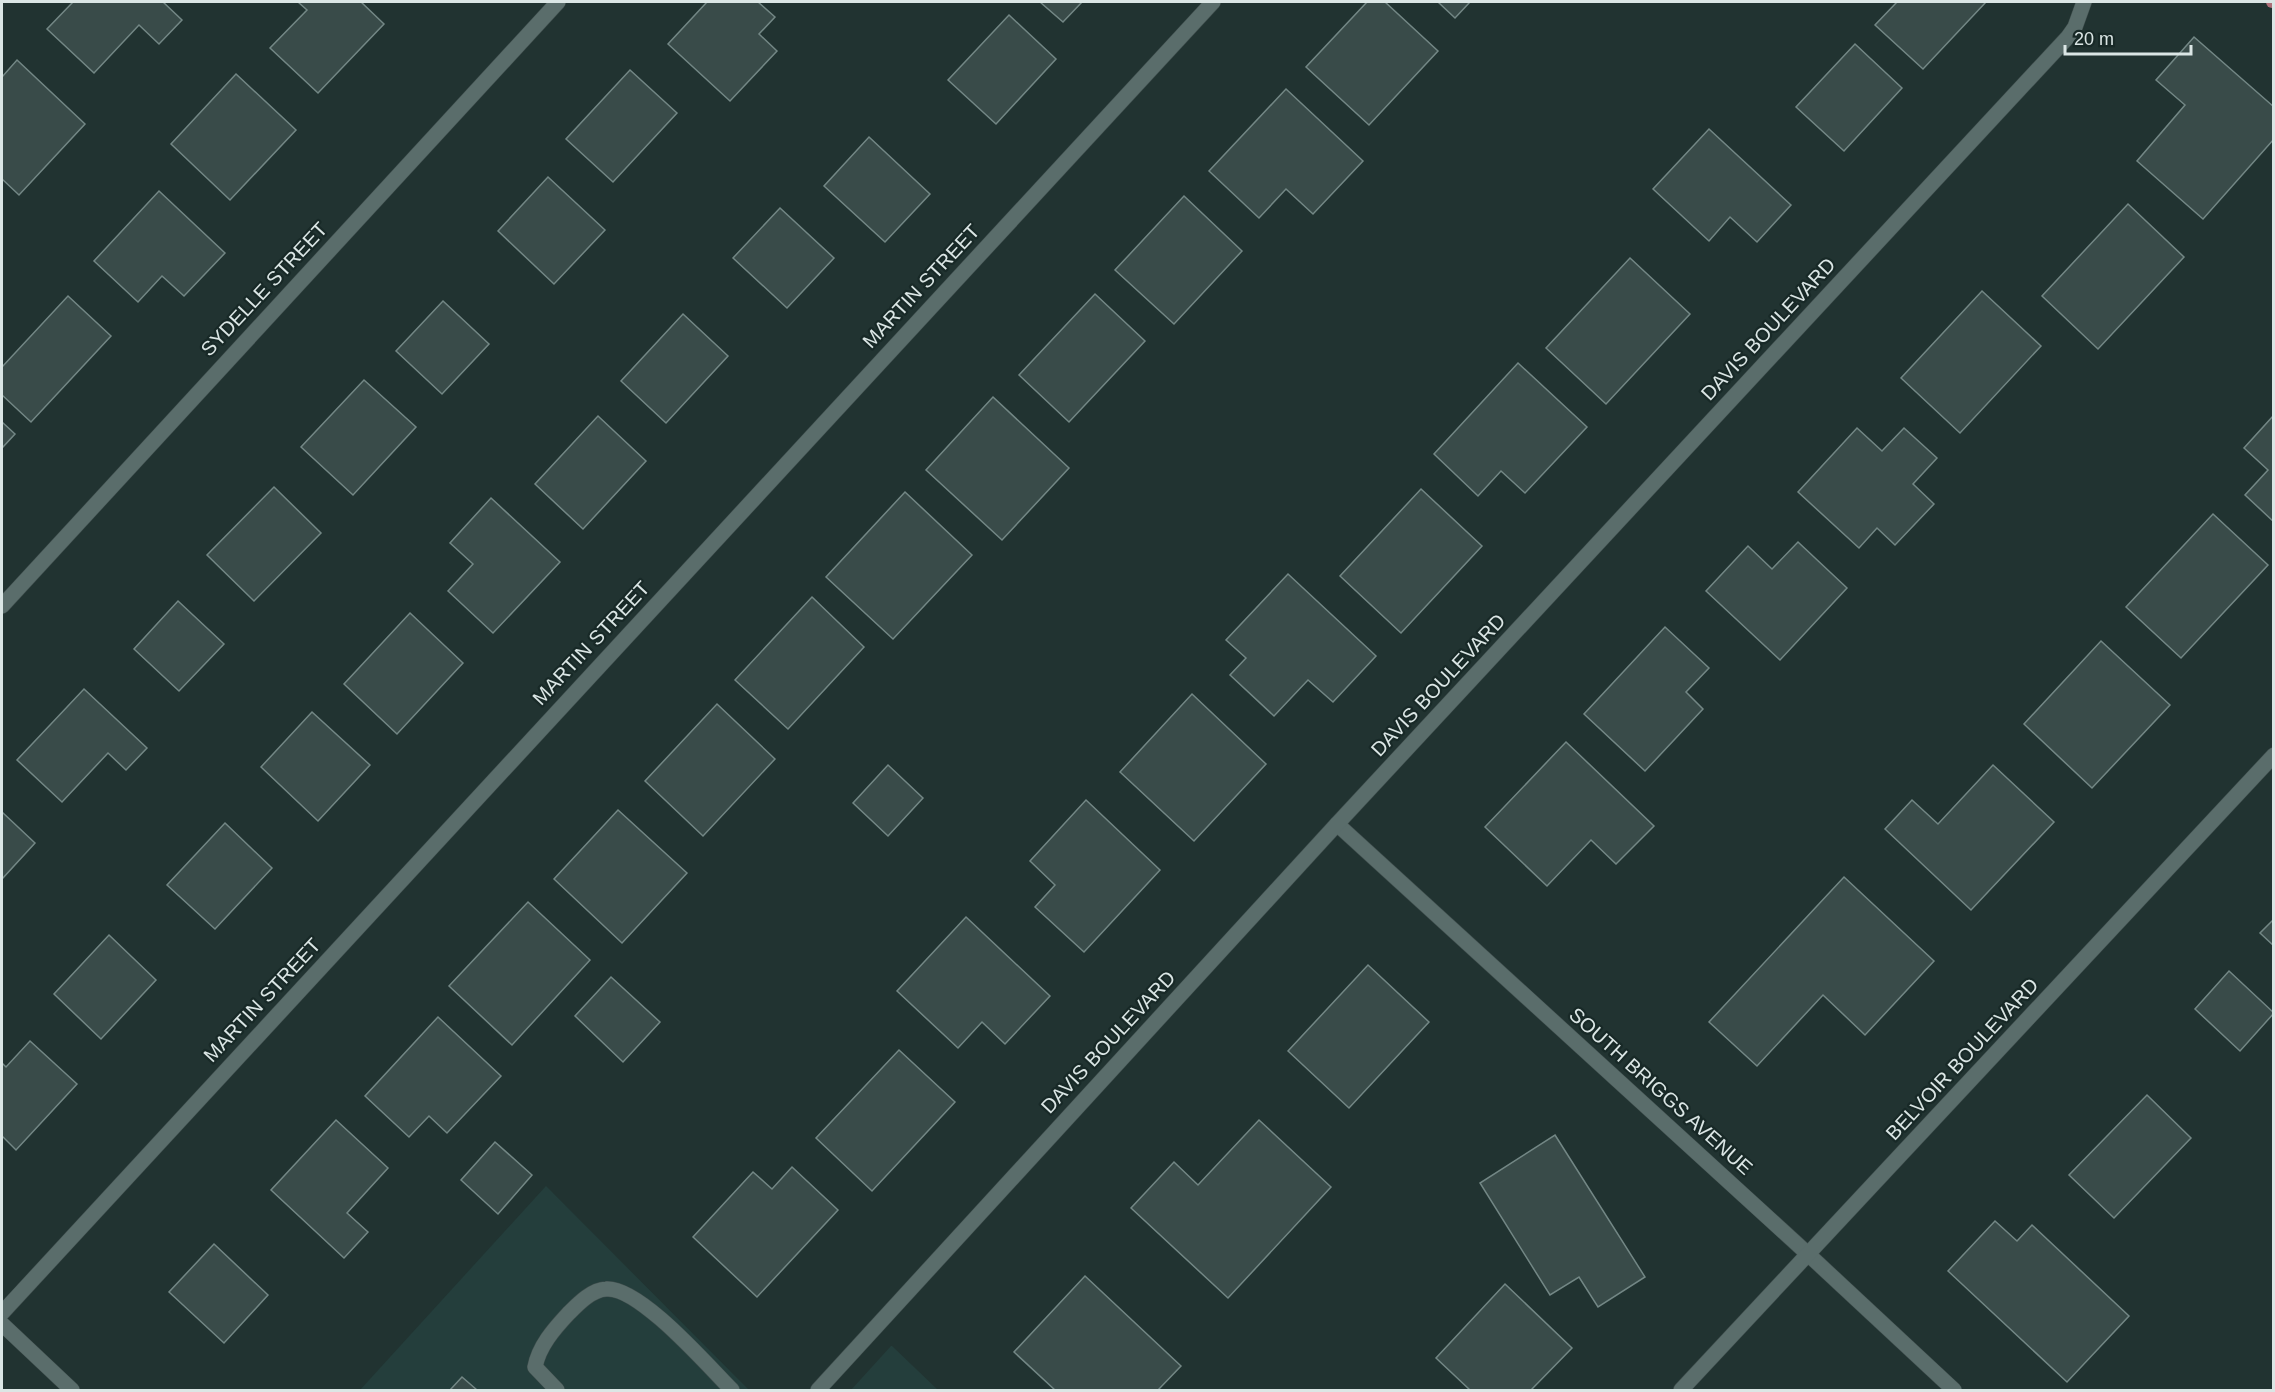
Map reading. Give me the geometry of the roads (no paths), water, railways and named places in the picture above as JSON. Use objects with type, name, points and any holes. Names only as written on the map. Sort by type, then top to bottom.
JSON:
[{"type":"street","name":"SYDELLE STREET","points":[[2,606],[558,2]]},
{"type":"street","name":"MARTIN STREET","points":[[2,1313],[1212,2]]},
{"type":"street","name":"DAVIS BOULEVARD","points":[[818,1390],[1337,824],[2068,37],[2084,3]]},
{"type":"street","name":"BELVOIR BOULEVARD","points":[[1682,1390],[2274,754]]},
{"type":"street","name":"SOUTH BRIGGS AVENUE","points":[[1337,824],[1954,1390]]},
{"type":"street","points":[[557,1390],[534,1367],[537,1354],[569,1312],[588,1295],[604,1288],[620,1290],[658,1316],[732,1390]]},
{"type":"street","points":[[2,1324],[72,1390]]}]
